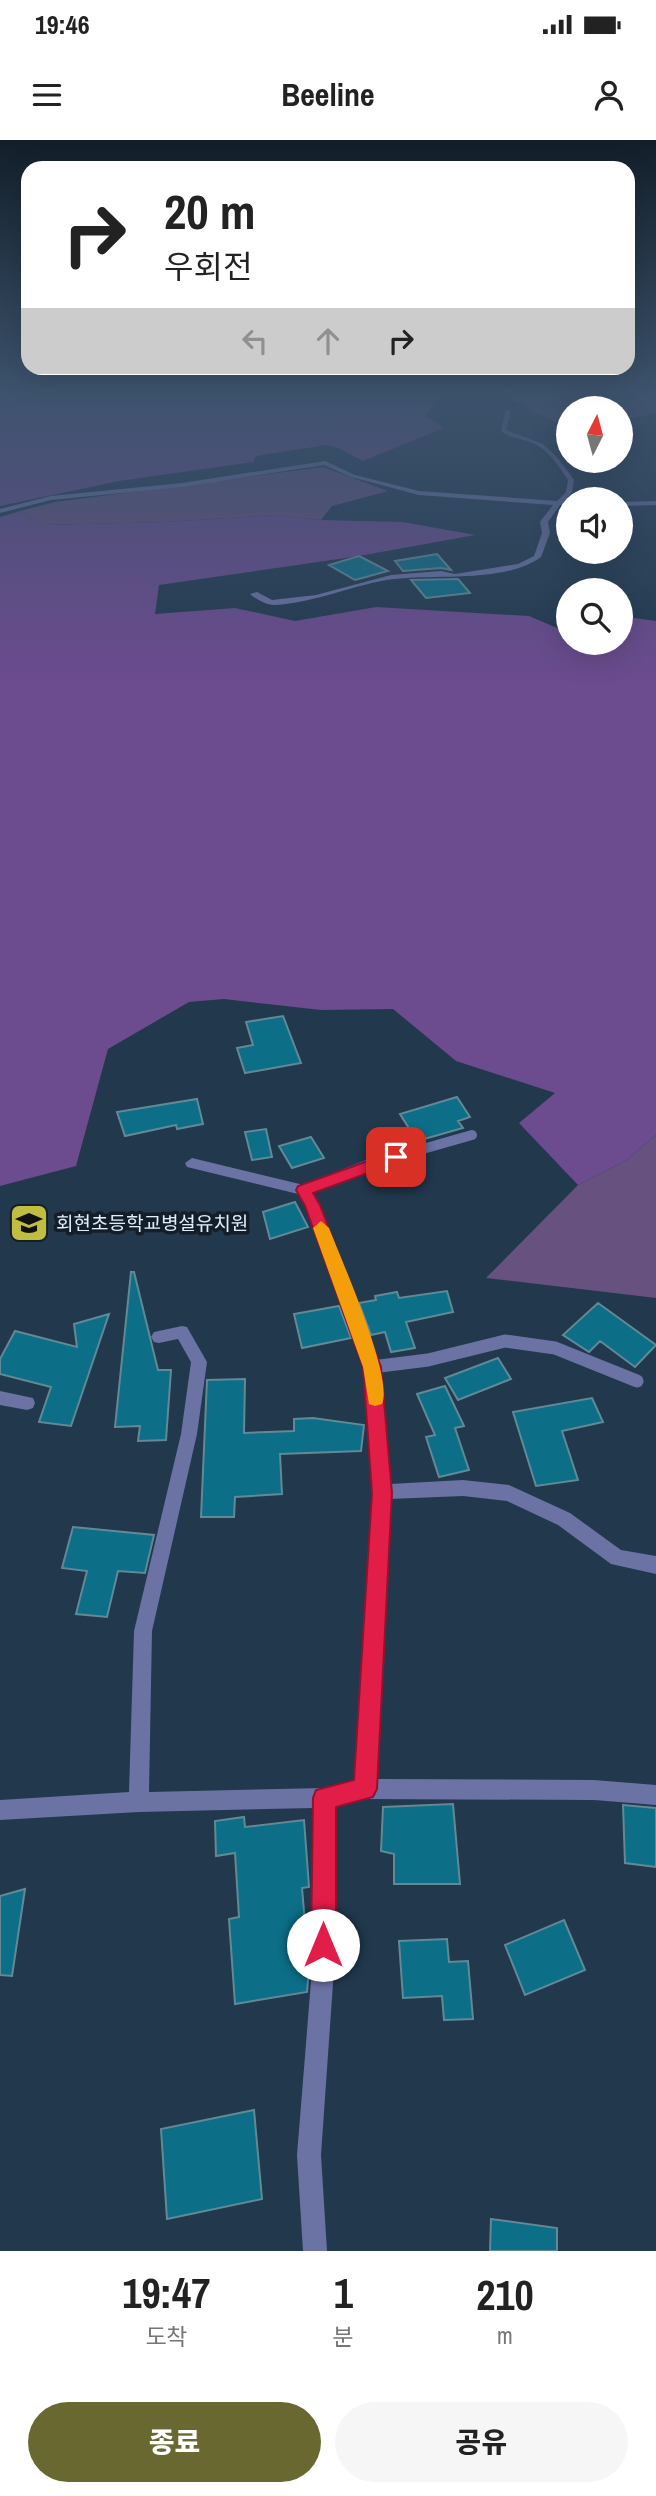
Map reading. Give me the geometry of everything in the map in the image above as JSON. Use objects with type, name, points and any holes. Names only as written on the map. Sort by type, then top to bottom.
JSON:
[{"type":"street","points":[[0,511],[51,498],[157,488]]},
{"type":"street","points":[[398,488],[419,493],[556,503]]},
{"type":"street","points":[[633,504],[656,503]]},
{"type":"street","points":[[254,594],[271,603],[316,597],[391,577],[441,573],[455,576],[520,566],[537,557],[546,533],[544,522],[556,506]]},
{"type":"street","points":[[192,1163],[303,1190],[312,1205],[372,1367],[382,1493],[365,1789]]},
{"type":"street","points":[[139,1802],[143,1631],[189,1434],[199,1362],[182,1332],[159,1337]]},
{"type":"street","points":[[0,1398],[27,1403]]},
{"type":"street","points":[[382,1493],[463,1488],[509,1493],[564,1519],[617,1558],[656,1565]]},
{"type":"street","points":[[0,1810],[139,1802],[324,1798],[365,1789],[594,1790],[656,1795]]},
{"type":"street","points":[[315,2251],[309,2155],[323,1969],[324,1798]]},
{"type":"lane","points":[[303,1190],[370,1164],[472,1135]]},
{"type":"lane","points":[[372,1367],[428,1360],[505,1340],[555,1348],[637,1381]]},
{"type":"shaded area","points":[[0,488],[88,488],[0,506]]},
{"type":"shaded area","points":[[166,488],[379,488],[388,491],[332,506],[321,520],[276,515],[167,522],[42,525],[20,511],[55,502]]},
{"type":"shaded area","points":[[20,511],[42,525],[167,522],[276,515],[321,520],[403,522],[475,535],[359,556],[159,585],[155,614],[235,608],[295,621],[376,607],[529,616],[556,627],[556,655],[633,655],[633,618],[656,621],[656,1135],[627,1160],[578,1185],[519,1123],[555,1093],[456,1061],[393,1009],[321,1010],[224,999],[189,1002],[108,1049],[76,1166],[0,1186],[0,517]]},
{"type":"shaded area","points":[[656,1135],[656,1298],[486,1278],[578,1185],[627,1160]]},
{"type":"building","points":[[437,554],[451,570],[441,568],[403,571],[395,561]]},
{"type":"building","points":[[359,556],[388,571],[355,580],[329,565]]},
{"type":"building","points":[[458,579],[470,593],[426,598],[411,580]]},
{"type":"building","points":[[283,1016],[301,1063],[245,1073],[237,1048],[253,1045],[246,1022]]},
{"type":"building","points":[[457,1097],[470,1117],[458,1121],[463,1128],[417,1141],[400,1114]]},
{"type":"building","points":[[197,1099],[203,1124],[177,1129],[176,1125],[125,1136],[117,1112]]},
{"type":"building","points":[[266,1129],[272,1157],[252,1160],[245,1132]]},
{"type":"building","points":[[311,1137],[324,1158],[292,1168],[279,1146]]},
{"type":"building","points":[[295,1202],[308,1227],[270,1239],[263,1212]]},
{"type":"building","points":[[131,1272],[134,1272],[158,1370],[171,1370],[166,1440],[138,1441],[140,1426],[115,1427]]},
{"type":"building","points":[[447,1291],[453,1312],[406,1322],[415,1348],[391,1352],[385,1332],[371,1335],[359,1303],[376,1300],[375,1296],[397,1292],[399,1298]]},
{"type":"building","points":[[598,1303],[656,1345],[635,1367],[600,1341],[589,1352],[563,1335]]},
{"type":"building","points":[[339,1306],[351,1338],[302,1348],[294,1314]]},
{"type":"building","points":[[109,1314],[71,1426],[39,1422],[51,1387],[0,1374],[0,1359],[15,1331],[77,1347],[74,1324]]},
{"type":"building","points":[[498,1358],[511,1379],[458,1400],[445,1378]]},
{"type":"building","points":[[245,1379],[244,1433],[294,1431],[294,1419],[313,1418],[364,1425],[361,1451],[280,1454],[282,1494],[235,1497],[234,1517],[201,1517],[207,1380]]},
{"type":"building","points":[[445,1386],[464,1426],[455,1428],[469,1470],[439,1477],[426,1437],[435,1435],[417,1394]]},
{"type":"building","points":[[592,1398],[603,1422],[562,1431],[578,1480],[536,1486],[513,1412]]},
{"type":"building","points":[[73,1527],[154,1535],[145,1573],[118,1571],[107,1617],[76,1614],[87,1571],[62,1568]]},
{"type":"building","points":[[453,1804],[460,1884],[394,1884],[394,1854],[381,1851],[383,1807]]},
{"type":"building","points":[[623,1805],[656,1808],[656,1867],[625,1863]]},
{"type":"building","points":[[244,1817],[245,1827],[304,1820],[309,1887],[302,1888],[309,1969],[307,1992],[235,2004],[229,1919],[239,1917],[235,1853],[216,1856],[215,1821]]},
{"type":"building","points":[[25,1889],[12,1976],[0,1975],[0,1896]]},
{"type":"building","points":[[564,1920],[585,1970],[525,1995],[505,1945]]},
{"type":"building","points":[[447,1939],[449,1962],[468,1961],[473,2019],[444,2020],[442,1996],[403,1998],[399,1941]]},
{"type":"building","points":[[254,2110],[262,2199],[167,2219],[161,2129]]},
{"type":"building","points":[[491,2219],[557,2228],[557,2251],[490,2251]]},
{"type":"slow traffic","points":[[321,1228],[372,1367],[375,1398]]},
{"type":"place","name":"회현초등학교병설유치원","points":[[29,1223]]},
{"type":"route","points":[[323,1945],[324,1798],[365,1789],[382,1493],[372,1367],[312,1205],[303,1190],[396,1157]]}]
